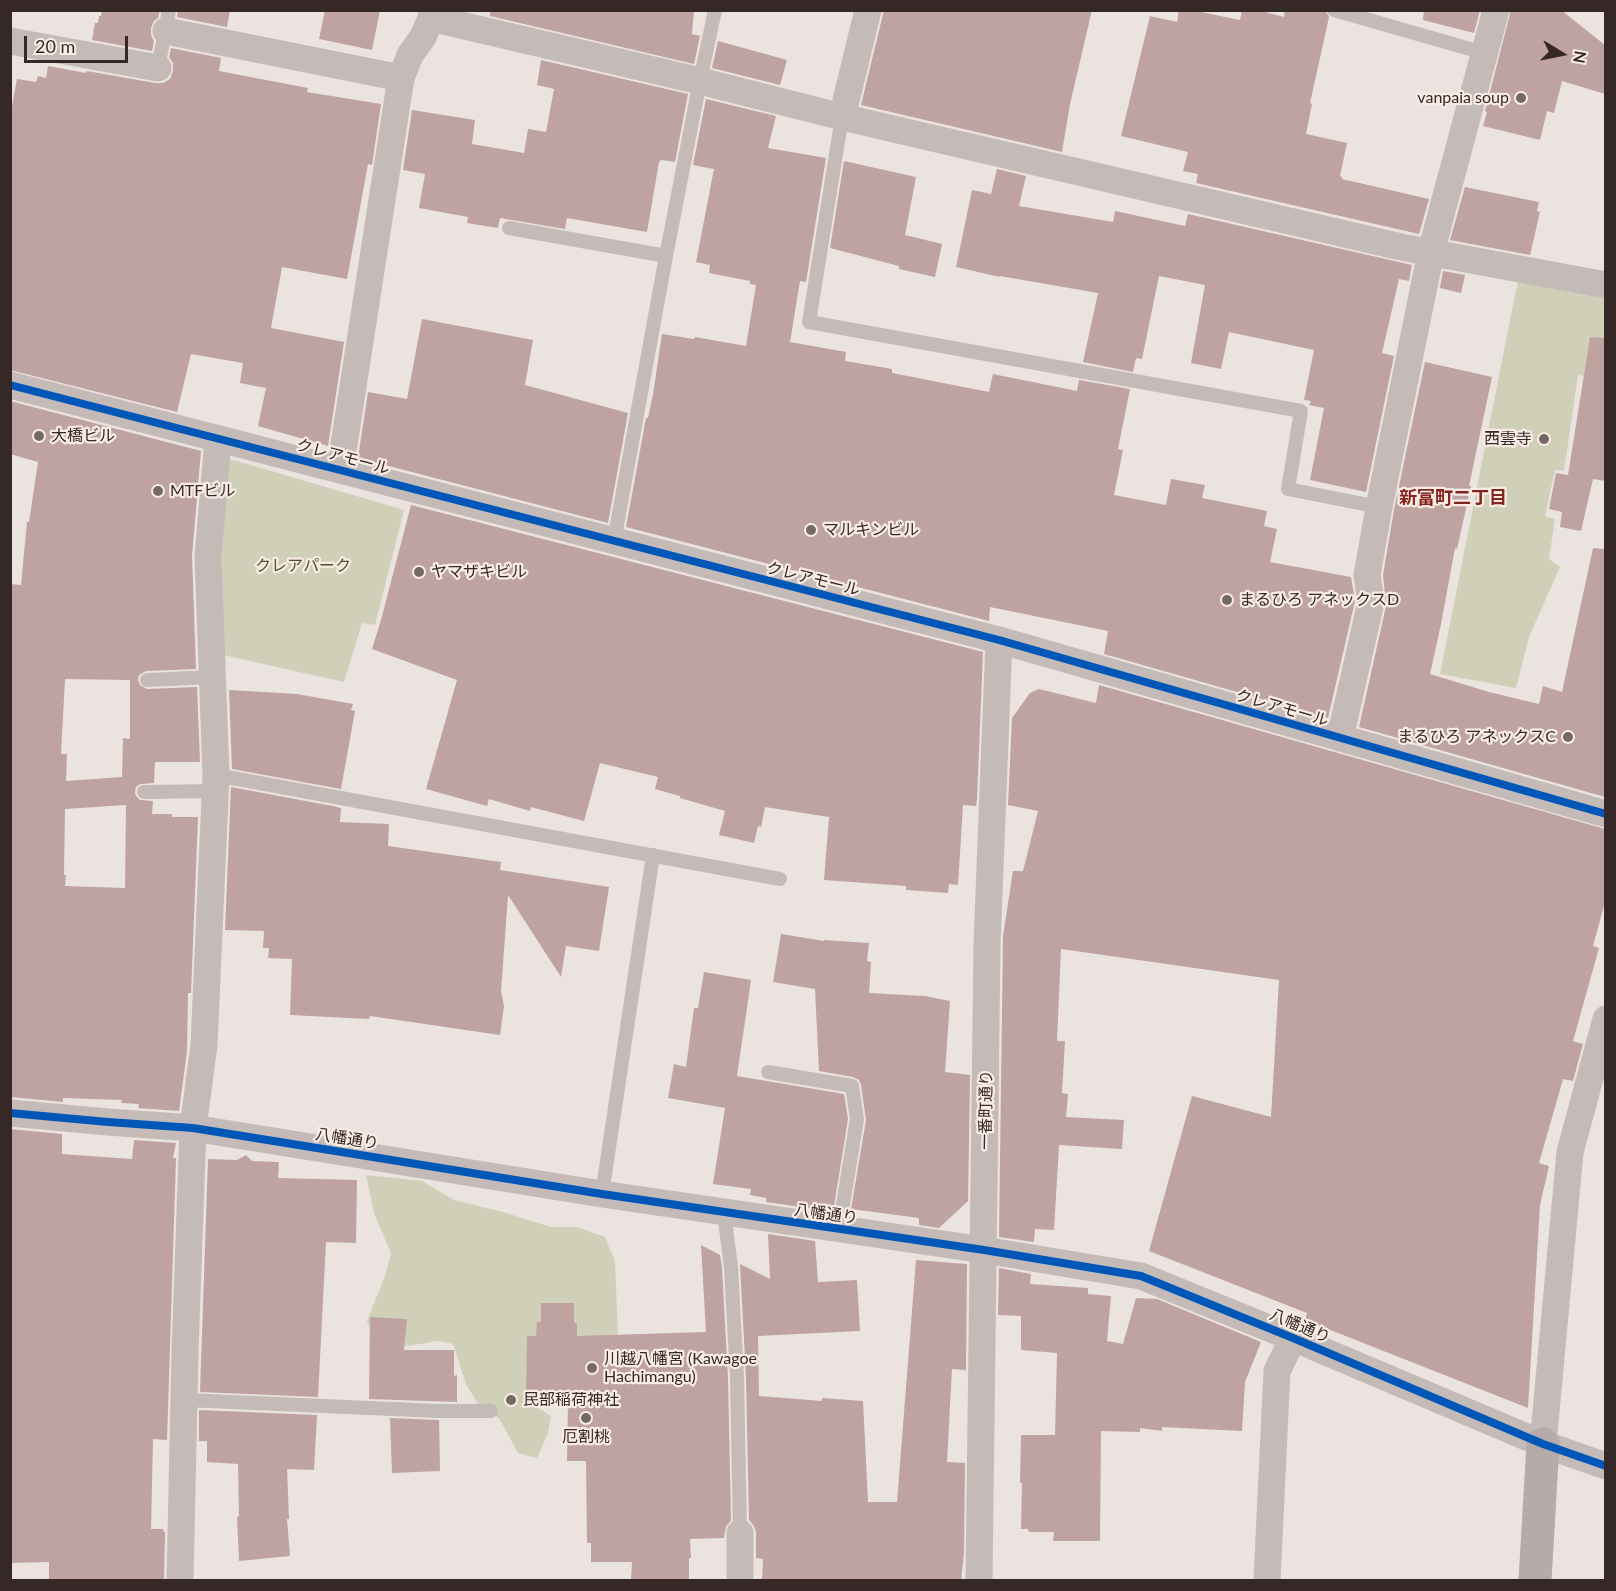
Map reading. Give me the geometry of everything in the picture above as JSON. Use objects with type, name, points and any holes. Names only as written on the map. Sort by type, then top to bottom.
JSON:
[{"type":"street","points":[[842,117],[868,10]]},
{"type":"street","points":[[1340,738],[1371,603],[1367,575],[1431,252],[1496,10]]},
{"type":"street","points":[[340,470],[401,78],[410,55],[423,37],[432,14],[842,117],[1431,252],[1605,285]]},
{"type":"street","points":[[167,21],[401,78]]},
{"type":"street","points":[[10,41],[158,68]]},
{"type":"street","name":"クレアモール","points":[[10,385],[999,640],[1605,814]]},
{"type":"street","points":[[180,1581],[185,1352],[194,1128],[204,1045],[216,783],[208,556],[218,439]]},
{"type":"street","name":"一番町通り","points":[[979,1581],[987,944],[999,640]]},
{"type":"street","points":[[1535,1581],[1543,1444],[1570,1152],[1596,1096],[1605,1019]]},
{"type":"street","name":"八幡通り","points":[[10,1113],[194,1128],[602,1194],[984,1250],[1141,1276],[1543,1444],[1605,1467]]},
{"type":"street","points":[[1267,1581],[1277,1371],[1293,1338]]},
{"type":"street","points":[[740,1533],[740,1581]]},
{"type":"lane","points":[[614,541],[666,256],[716,10]]},
{"type":"lane","points":[[1334,10],[1484,53]]},
{"type":"lane","points":[[158,68],[167,21]]},
{"type":"lane","points":[[842,117],[809,322],[1301,411],[1288,489],[1379,507]]},
{"type":"lane","points":[[509,228],[666,256]]},
{"type":"lane","points":[[147,680],[212,677]]},
{"type":"lane","points":[[144,792],[216,783],[653,855],[780,879]]},
{"type":"lane","points":[[602,1194],[653,855]]},
{"type":"lane","points":[[768,1072],[852,1086],[857,1119],[839,1230]]},
{"type":"lane","points":[[724,1213],[731,1267],[740,1533]]},
{"type":"lane","points":[[185,1400],[438,1411],[491,1411]]},
{"type":"green space","name":"西雲寺","points":[[1518,280],[1605,298],[1605,379],[1578,375],[1564,471],[1555,470],[1545,516],[1555,519],[1549,559],[1560,567],[1529,637],[1516,688],[1440,674]]},
{"type":"green space","name":"クレアパーク","points":[[227,458],[404,510],[375,625],[362,623],[344,682],[223,655],[221,544]]},
{"type":"green space","points":[[366,1175],[422,1181],[454,1200],[551,1227],[577,1227],[605,1237],[615,1261],[618,1335],[577,1361],[530,1377],[532,1407],[551,1416],[548,1433],[537,1458],[518,1453],[499,1418],[480,1407],[466,1384],[453,1344],[438,1341],[408,1346],[376,1343],[367,1321],[385,1276],[391,1253],[374,1213]]},
{"type":"building","points":[[102,10],[160,10],[151,28],[154,41],[152,51],[92,40],[95,23],[98,23]]},
{"type":"building","points":[[178,10],[230,10],[227,27],[177,17]]},
{"type":"building","points":[[325,10],[380,10],[372,50],[319,39]]},
{"type":"building","points":[[490,10],[694,10],[692,34],[700,36],[694,64],[490,16]]},
{"type":"building","points":[[884,10],[1092,10],[1070,104],[1062,152],[861,105]]},
{"type":"building","points":[[1179,10],[1191,10],[1240,20],[1242,10],[1258,10],[1284,17],[1285,10],[1325,10],[1329,17],[1310,103],[1312,104],[1306,134],[1347,143],[1340,176],[1342,179],[1429,199],[1419,234],[1196,183],[1198,174],[1183,171],[1188,152],[1121,136],[1150,16],[1177,22]]},
{"type":"building","points":[[1424,10],[1480,10],[1474,33],[1423,20]]},
{"type":"building","points":[[1511,10],[1561,10],[1605,45],[1605,94],[1562,81],[1554,113],[1547,111],[1540,140],[1483,126]]},
{"type":"building","points":[[718,41],[787,60],[780,85],[712,68]]},
{"type":"building","points":[[171,48],[221,58],[219,71],[308,88],[307,92],[381,104],[372,165],[368,164],[347,279],[282,267],[271,328],[344,342],[328,446],[258,426],[266,388],[240,383],[243,363],[191,354],[177,412],[10,370],[10,117],[17,79],[36,82],[38,76],[46,78],[48,66],[163,83],[170,79],[173,71],[173,63],[169,57]]},
{"type":"building","points":[[541,60],[688,94],[675,162],[661,160],[659,162],[647,232],[567,218],[565,229],[500,218],[498,228],[467,223],[468,217],[419,208],[425,174],[403,170],[412,110],[475,120],[472,144],[524,153],[528,129],[546,132],[554,89],[537,85]]},
{"type":"building","points":[[706,99],[776,116],[768,148],[826,158],[806,282],[800,281],[790,342],[846,352],[845,361],[892,369],[892,373],[989,392],[993,374],[1077,391],[1079,380],[1130,389],[1118,449],[1123,450],[1114,495],[1166,505],[1171,479],[1205,485],[1202,498],[1267,511],[1264,526],[1277,529],[1270,562],[1351,577],[1355,601],[1328,718],[1104,654],[1108,631],[990,607],[989,621],[626,527],[646,418],[648,418],[653,394],[662,334],[746,346],[756,285],[750,284],[750,281],[709,273],[710,265],[696,262],[714,169],[693,165]]},
{"type":"building","points":[[844,161],[916,177],[905,235],[942,244],[935,277],[899,269],[899,266],[830,248]]},
{"type":"building","points":[[997,169],[1026,176],[1019,206],[1113,222],[1115,211],[1185,226],[1188,214],[1412,265],[1409,281],[1399,279],[1382,353],[1394,356],[1366,492],[1310,480],[1324,408],[1309,405],[1311,401],[1304,400],[1314,350],[1229,332],[1221,369],[1191,363],[1205,285],[1159,276],[1142,359],[1136,358],[1133,372],[1083,362],[1098,293],[1000,277],[956,267],[972,190],[991,194]]},
{"type":"building","points":[[1465,187],[1539,202],[1537,211],[1540,212],[1530,255],[1450,240]]},
{"type":"building","points":[[1443,271],[1465,275],[1461,293],[1440,288]]},
{"type":"building","points":[[422,319],[533,340],[525,385],[628,413],[608,523],[358,458],[368,392],[407,399]]},
{"type":"building","points":[[1590,337],[1605,338],[1605,481],[1593,479],[1581,531],[1560,527],[1562,512],[1549,509],[1556,473],[1568,475]]},
{"type":"building","points":[[1425,362],[1492,377],[1430,674],[1539,704],[1543,686],[1562,692],[1593,548],[1605,549],[1605,797],[1359,727],[1386,606],[1383,575]]},
{"type":"building","points":[[10,401],[201,451],[192,556],[196,669],[146,671],[139,675],[138,680],[140,685],[147,689],[197,687],[200,762],[155,762],[154,783],[140,784],[136,787],[135,792],[140,800],[153,801],[152,814],[198,817],[191,993],[188,993],[187,1051],[179,1111],[138,1108],[139,1104],[121,1103],[122,1100],[63,1098],[63,1102],[10,1097],[10,584],[21,585],[27,522],[29,522],[38,462],[10,454]],"holes":[[[65,679],[130,680],[130,739],[123,738],[122,777],[66,781],[67,754],[61,754]],[[126,805],[125,888],[65,886],[65,809]]]},
{"type":"building","points":[[411,505],[983,652],[977,799],[976,806],[963,805],[958,885],[949,884],[948,893],[906,890],[906,886],[824,880],[829,817],[765,807],[761,827],[758,826],[754,843],[719,835],[725,811],[655,789],[658,777],[600,763],[584,821],[531,807],[530,811],[489,799],[487,806],[426,789],[457,680],[372,649]]},
{"type":"building","points":[[1099,685],[1605,829],[1605,902],[1593,946],[1599,948],[1573,1041],[1583,1044],[1573,1081],[1563,1079],[1539,1163],[1549,1166],[1540,1205],[1528,1408],[1305,1320],[1307,1313],[1149,1251],[1192,1096],[1271,1117],[1279,980],[1061,949],[1057,1041],[1065,1041],[1062,1093],[1068,1094],[1066,1117],[1124,1120],[1122,1149],[1059,1145],[1054,1230],[1035,1229],[1034,1242],[999,1237],[1003,936],[1013,871],[1023,871],[1038,811],[1008,805],[1012,718],[1030,693],[1039,689],[1096,703]]},
{"type":"building","points":[[229,690],[297,694],[353,704],[351,710],[355,711],[341,789],[232,769]]},
{"type":"building","points":[[231,787],[338,807],[341,808],[340,822],[389,824],[388,846],[501,862],[500,870],[609,887],[599,951],[566,946],[561,977],[508,895],[501,991],[504,1006],[500,1035],[370,1016],[369,1019],[290,1015],[292,959],[268,958],[269,948],[263,948],[264,931],[225,930]]},
{"type":"building","points":[[781,934],[824,941],[869,943],[867,961],[871,962],[869,993],[925,996],[950,1001],[945,1072],[970,1075],[968,1201],[939,1228],[919,1225],[919,1218],[851,1209],[866,1120],[861,1085],[859,1080],[853,1077],[819,1071],[815,989],[773,982]]},
{"type":"building","points":[[704,972],[751,980],[737,1076],[844,1094],[848,1119],[834,1206],[830,1206],[829,1211],[766,1202],[766,1198],[750,1195],[751,1189],[713,1184],[725,1108],[668,1098],[674,1064],[686,1067],[694,1008],[698,1008]]},
{"type":"building","points":[[10,1129],[62,1134],[62,1154],[132,1159],[134,1140],[176,1143],[173,1158],[176,1158],[167,1440],[153,1439],[151,1529],[163,1529],[165,1532],[164,1581],[49,1581],[49,1562],[10,1563]]},
{"type":"building","points":[[246,1155],[252,1161],[279,1162],[278,1178],[357,1180],[356,1243],[326,1242],[318,1397],[200,1392],[208,1159],[237,1160]]},
{"type":"building","points":[[768,1234],[815,1241],[818,1282],[857,1280],[860,1331],[758,1336],[759,1396],[822,1401],[822,1398],[863,1401],[868,1502],[897,1502],[916,1260],[967,1264],[966,1370],[952,1369],[947,1462],[965,1463],[964,1553],[961,1581],[762,1581],[763,1559],[756,1558],[756,1532],[749,1520],[746,1378],[740,1264],[770,1279]]},
{"type":"building","points":[[701,1245],[720,1255],[722,1268],[728,1378],[731,1521],[726,1526],[724,1538],[690,1539],[689,1581],[631,1581],[632,1562],[591,1562],[591,1543],[587,1543],[586,1461],[567,1461],[568,1401],[526,1400],[527,1336],[536,1336],[537,1322],[541,1322],[541,1303],[574,1303],[574,1323],[577,1323],[577,1336],[706,1332]]},
{"type":"building","points":[[999,1268],[1031,1274],[1030,1284],[1088,1288],[1088,1294],[1111,1296],[1107,1341],[1123,1344],[1136,1298],[1157,1299],[1261,1342],[1245,1382],[1242,1431],[1162,1427],[1162,1431],[1140,1428],[1140,1432],[1101,1431],[1100,1541],[1053,1541],[1054,1532],[1029,1532],[1028,1529],[1021,1529],[1021,1435],[1055,1435],[1057,1353],[1021,1350],[1021,1316],[998,1315]]},
{"type":"building","points":[[370,1317],[407,1319],[404,1350],[454,1350],[457,1402],[369,1399]]},
{"type":"building","points":[[199,1410],[317,1415],[314,1470],[287,1469],[290,1556],[239,1561],[238,1464],[207,1462],[207,1441],[199,1441]]},
{"type":"building","points":[[390,1418],[439,1420],[440,1471],[392,1473]]},
{"type":"cycle path","points":[[10,385],[999,640],[1606,814]]},
{"type":"cycle path","points":[[10,1113],[193,1128],[602,1194],[984,1250],[1141,1276],[1543,1444],[1606,1466]]},
{"type":"place","name":"vanpaia soup","points":[[1521,98]]},
{"type":"place","name":"大橋ビル","points":[[39,436]]},
{"type":"place","name":"西雲寺","points":[[1544,439]]},
{"type":"place","name":"MTFビル","points":[[158,491]]},
{"type":"place","name":"マルキンビル","points":[[811,530]]},
{"type":"place","name":"ヤマザキビル","points":[[419,572]]},
{"type":"place","name":"まるひろ アネックスD","points":[[1227,600]]},
{"type":"place","name":"まるひろ アネックスC","points":[[1568,737]]},
{"type":"place","name":"川越八幡宮 (Kawagoe Hachimangu)","points":[[592,1368]]},
{"type":"place","name":"民部稲荷神社","points":[[511,1400]]},
{"type":"place","name":"厄割桃","points":[[586,1418]]},
{"type":"district","name":"新富町二丁目","points":[[1453,498]]}]
